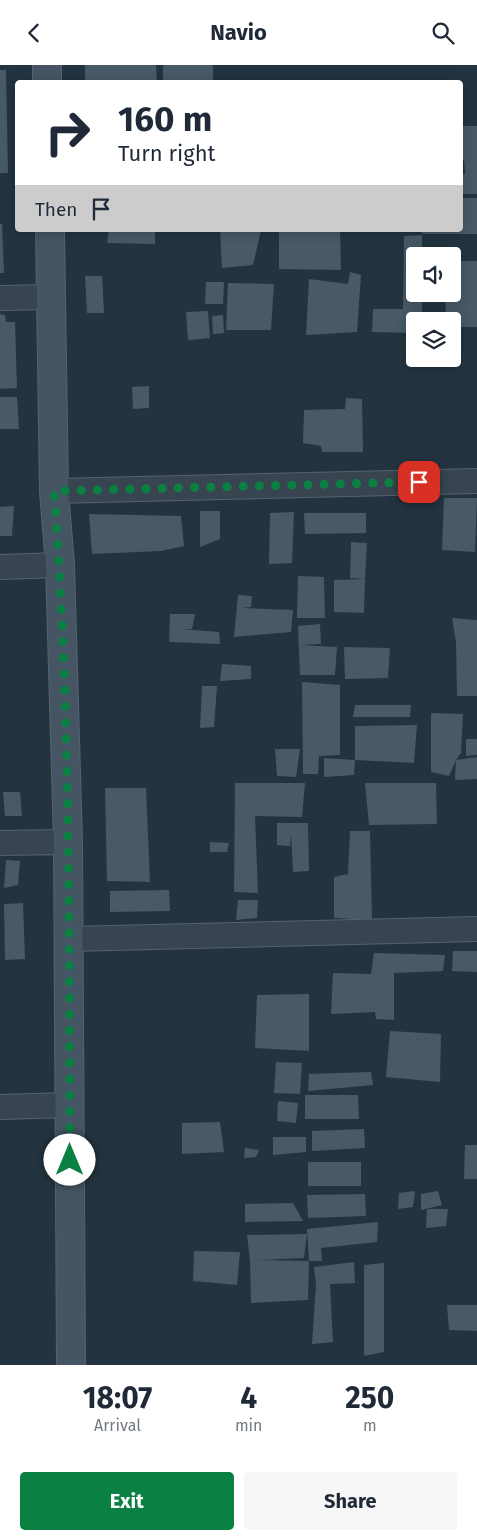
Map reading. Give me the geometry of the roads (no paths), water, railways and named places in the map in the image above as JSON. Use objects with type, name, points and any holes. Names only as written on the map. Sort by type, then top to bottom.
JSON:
[{"type":"street","points":[[47,65],[47,80]]},
{"type":"street","points":[[50,232],[54,491],[60,565],[70,939],[71,1365]]},
{"type":"street","points":[[0,298],[51,297]]},
{"type":"street","points":[[54,491],[477,481]]},
{"type":"street","points":[[0,567],[60,565]]},
{"type":"street","points":[[0,843],[68,842]]},
{"type":"street","points":[[70,939],[477,929]]},
{"type":"street","points":[[0,1107],[70,1105]]}]
